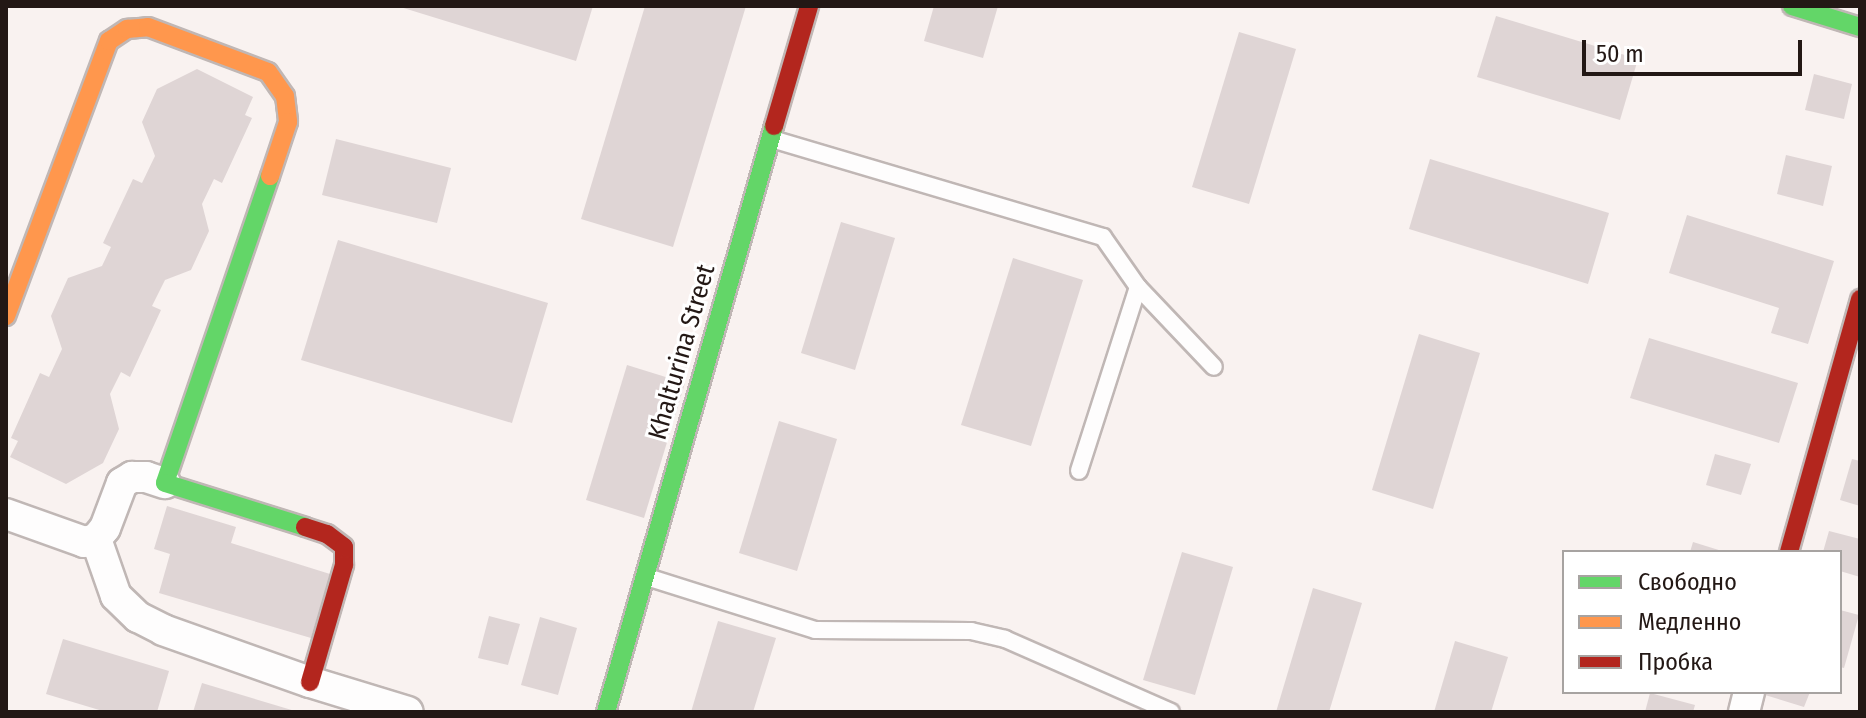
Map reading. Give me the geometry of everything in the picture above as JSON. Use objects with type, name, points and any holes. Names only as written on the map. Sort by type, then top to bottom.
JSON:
[{"type":"street","name":"Khalturina Street","points":[[606,712],[809,6]]},
{"type":"street","points":[[1792,6],[1860,27]]},
{"type":"street","points":[[6,316],[109,41],[127,29],[148,27],[268,72],[285,96],[288,122],[165,483]]},
{"type":"street","points":[[1790,550],[1860,299]]},
{"type":"street","points":[[6,514],[84,542],[96,539],[105,528],[122,483],[132,477],[146,477],[327,534],[344,547],[344,565],[310,682]]},
{"type":"street","points":[[96,539],[116,596],[138,617],[163,630],[310,682],[408,712]]},
{"type":"lane","points":[[771,139],[1103,237],[1138,287],[1214,367]]},
{"type":"lane","points":[[1079,471],[1138,287]]},
{"type":"lane","points":[[645,576],[815,630],[971,631],[1005,639],[1171,712]]},
{"type":"building","points":[[397,6],[593,6],[576,61]]},
{"type":"building","points":[[645,6],[746,6],[673,247],[581,219]]},
{"type":"building","points":[[934,6],[998,6],[983,58],[924,41]]},
{"type":"building","points":[[1496,16],[1638,59],[1620,120],[1477,77]]},
{"type":"building","points":[[1239,32],[1296,49],[1249,204],[1192,187]]},
{"type":"building","points":[[197,69],[253,97],[245,115],[252,118],[222,183],[214,179],[202,204],[209,231],[191,270],[165,280],[152,306],[161,310],[130,377],[121,372],[110,394],[119,429],[103,463],[66,484],[10,457],[18,441],[11,438],[40,373],[49,377],[62,349],[51,316],[68,278],[102,266],[111,247],[103,243],[133,179],[142,183],[155,156],[142,122],[157,89]]},
{"type":"building","points":[[1814,74],[1852,84],[1844,119],[1805,110]]},
{"type":"building","points":[[336,139],[451,168],[437,223],[322,195]]},
{"type":"building","points":[[1786,155],[1832,166],[1823,206],[1777,194]]},
{"type":"building","points":[[1430,159],[1609,213],[1588,284],[1409,229]]},
{"type":"building","points":[[1687,215],[1834,261],[1808,344],[1771,333],[1779,308],[1669,273]]},
{"type":"building","points":[[841,222],[895,238],[855,370],[801,353]]},
{"type":"building","points":[[338,240],[548,303],[512,423],[301,360]]},
{"type":"building","points":[[1013,258],[1083,280],[1031,446],[961,425]]},
{"type":"building","points":[[1419,334],[1480,353],[1433,509],[1372,490]]},
{"type":"building","points":[[1649,338],[1798,383],[1779,443],[1630,398]]},
{"type":"building","points":[[627,365],[685,383],[644,518],[586,500]]},
{"type":"building","points":[[779,421],[837,439],[797,571],[739,553]]},
{"type":"building","points":[[1715,454],[1751,464],[1741,495],[1706,485]]},
{"type":"building","points":[[1852,459],[1860,461],[1860,506],[1840,500]]},
{"type":"building","points":[[167,506],[236,527],[231,543],[330,574],[311,638],[159,593],[170,554],[154,549]]},
{"type":"building","points":[[1829,531],[1860,539],[1860,577],[1842,572],[1842,550],[1824,550]]},
{"type":"building","points":[[1693,542],[1719,550],[1691,550]]},
{"type":"building","points":[[1182,552],[1233,567],[1195,695],[1143,680]]},
{"type":"building","points":[[1313,588],[1362,603],[1329,712],[1276,712]]},
{"type":"building","points":[[1842,611],[1859,615],[1842,668]]},
{"type":"building","points":[[489,616],[520,624],[508,665],[478,658]]},
{"type":"building","points":[[540,617],[577,628],[558,695],[521,685]]},
{"type":"building","points":[[718,621],[776,638],[753,712],[691,712]]},
{"type":"building","points":[[63,639],[169,671],[157,712],[106,712],[46,694]]},
{"type":"building","points":[[1455,641],[1508,657],[1491,712],[1434,712]]},
{"type":"building","points":[[202,683],[295,711],[295,712],[193,712]]},
{"type":"building","points":[[1650,694],[1695,705],[1693,712],[1645,712]]},
{"type":"building","points":[[1765,694],[1809,694],[1804,707]]},
{"type":"traffic: fast","points":[[1792,6],[1860,27]]},
{"type":"traffic: fast","points":[[606,712],[774,126]]},
{"type":"traffic: fast","points":[[270,176],[165,483],[305,527]]},
{"type":"traffic: slow","points":[[6,316],[109,41],[127,29],[148,27],[268,72],[285,96],[288,122],[270,176]]},
{"type":"traffic: jam","points":[[774,126],[809,6]]},
{"type":"traffic: jam","points":[[1790,550],[1860,299]]},
{"type":"traffic: jam","points":[[305,527],[327,534],[344,547],[344,565],[310,682]]}]
